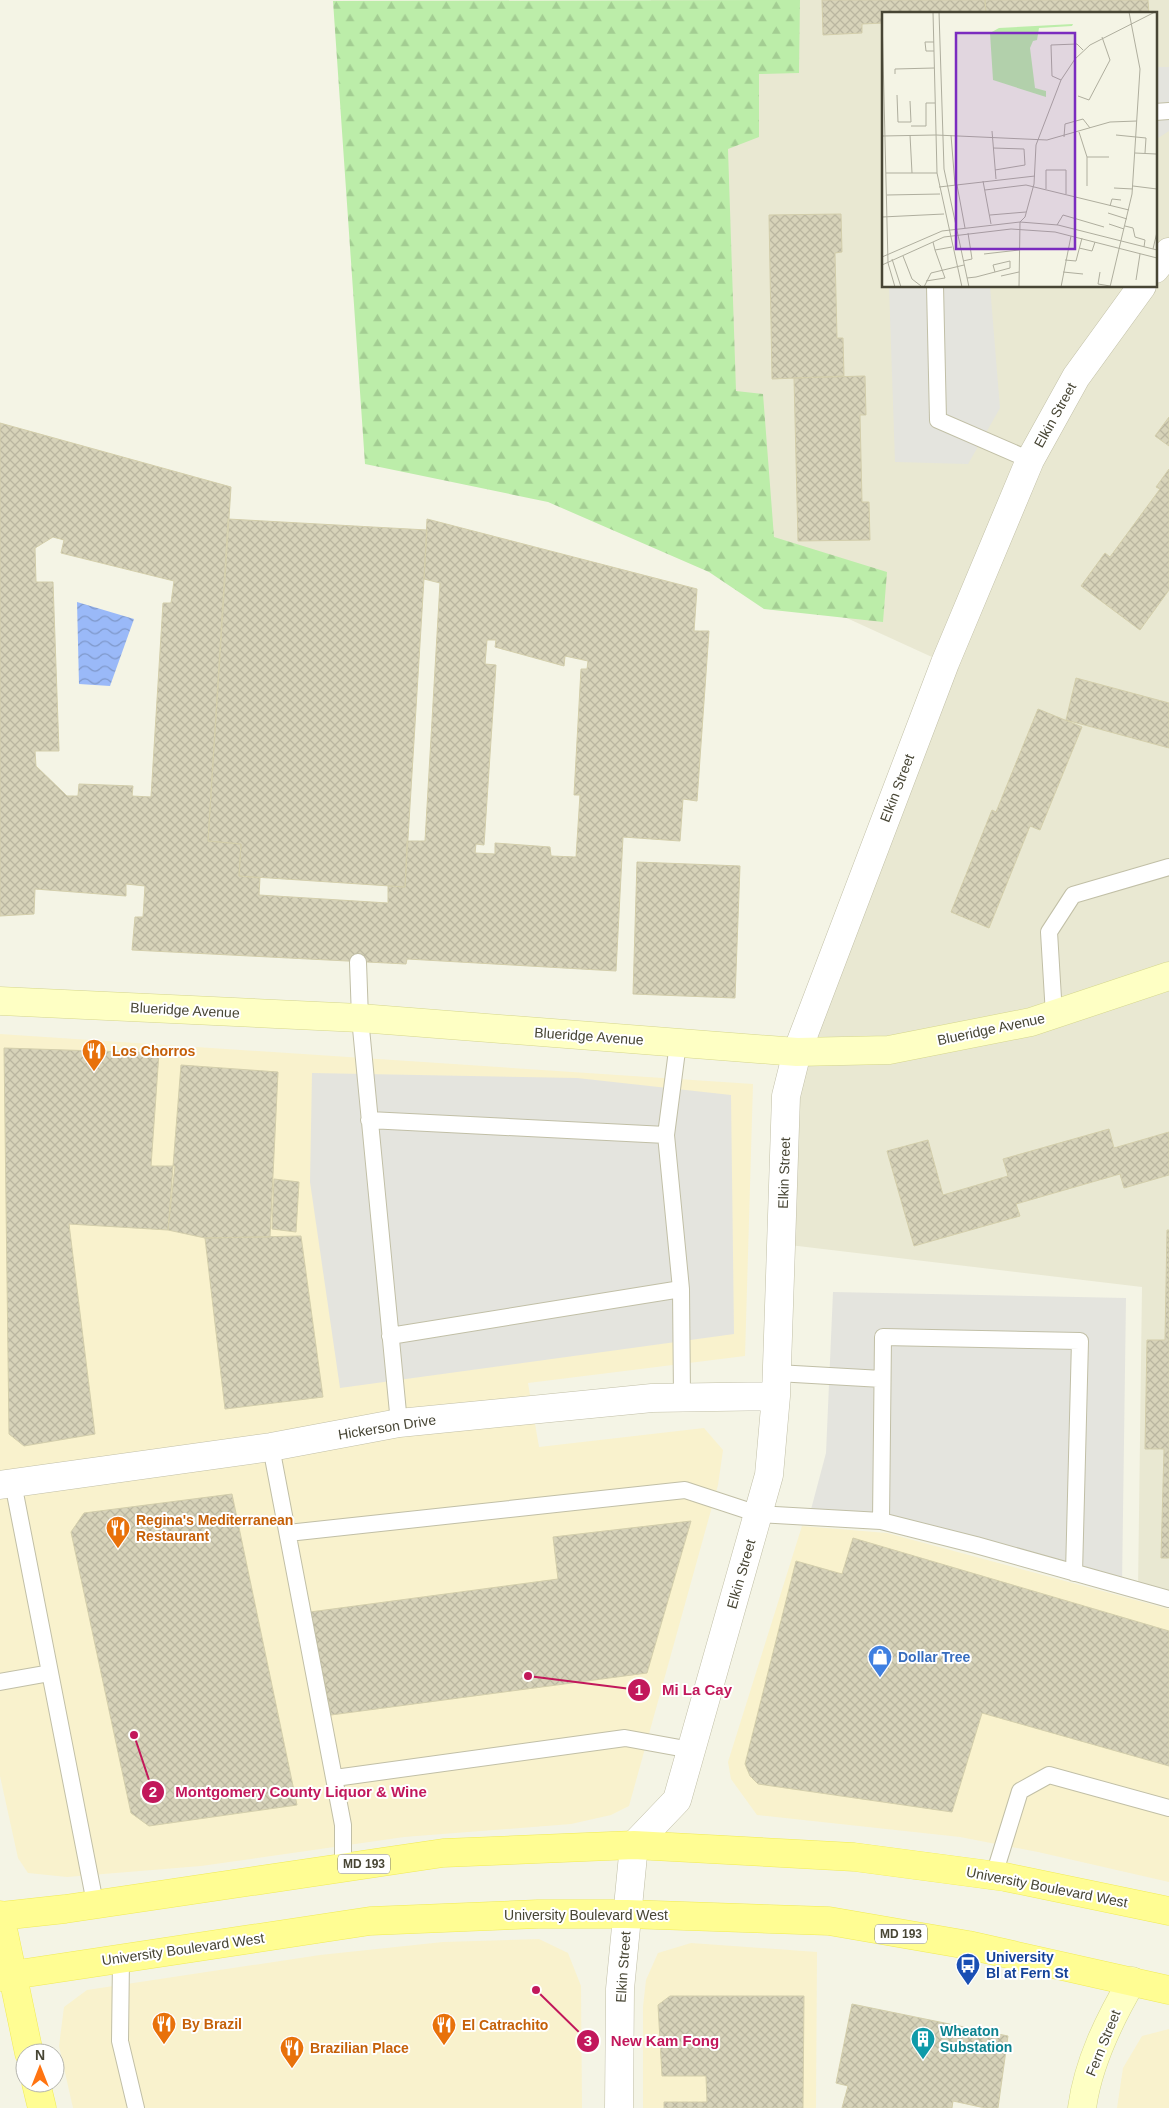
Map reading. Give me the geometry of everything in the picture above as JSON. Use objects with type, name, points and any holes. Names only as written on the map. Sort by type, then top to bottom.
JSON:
[{"type":"main road","name":"University Boulevard West","points":[[0,1916],[65,1909],[95,1903],[443,1853],[634,1845],[854,1857],[994,1875],[1169,1911]]},
{"type":"main road","name":"University Boulevard West","points":[[6,1976],[370,1921],[538,1914],[627,1914],[828,1921],[968,1945],[1169,1990]]},
{"type":"main road","points":[[0,1916],[6,1976],[26,2043]]},
{"type":"main road","points":[[38,2093],[42,2108]]},
{"type":"street","points":[[1156,268],[1169,252]]},
{"type":"street","name":"Elkin Street","points":[[619,2108],[620,1989],[634,1845],[676,1800],[769,1475],[776,1384],[786,1096],[797,1052],[945,663],[1030,460],[1076,377],[1141,288]]},
{"type":"street","name":"Blueridge Avenue","points":[[0,1001],[360,1018],[797,1052],[889,1050],[1031,1022],[1169,976]]},
{"type":"street","name":"Hickerson Drive","points":[[6,1484],[271,1447],[400,1423],[652,1398],[682,1397],[776,1384]]},
{"type":"street","name":"Fern Street","points":[[1082,2108],[1084,2091],[1108,2021],[1132,1981]]},
{"type":"lane","points":[[1156,112],[1169,111]]},
{"type":"lane","points":[[935,288],[938,420],[1030,460]]},
{"type":"lane","points":[[1054,1015],[1049,932],[1073,895],[1169,867]]},
{"type":"lane","points":[[358,962],[360,1018],[369,1120],[400,1423]]},
{"type":"lane","points":[[678,1043],[666,1135],[681,1289],[682,1397]]},
{"type":"lane","points":[[369,1120],[666,1135]]},
{"type":"lane","points":[[390,1336],[681,1289]]},
{"type":"lane","points":[[881,1521],[883,1337],[1080,1341],[1074,1573]]},
{"type":"lane","points":[[776,1384],[882,1380]]},
{"type":"lane","points":[[271,1447],[335,1778],[343,1825],[343,1867]]},
{"type":"lane","points":[[6,1484],[50,1673],[95,1903]]},
{"type":"lane","points":[[288,1533],[685,1490],[758,1514],[881,1521],[976,1544],[1169,1599]]},
{"type":"lane","points":[[0,1682],[50,1673]]},
{"type":"lane","points":[[335,1778],[625,1738],[691,1750]]},
{"type":"lane","points":[[994,1875],[1020,1791],[1049,1775],[1169,1808]]},
{"type":"lane","points":[[121,1959],[120,2041],[136,2108]]},
{"type":"shaded area","points":[[651,0],[1169,0],[1169,1599],[1138,1590],[1142,1287],[781,1244],[797,1052],[945,663],[654,530]]},
{"type":"shaded area","points":[[1156,67],[1169,67],[1169,131],[1156,139]]},
{"type":"shaded area","points":[[889,288],[990,288],[1000,408],[968,464],[895,462]]},
{"type":"shaded area","points":[[0,1034],[753,1084],[745,1356],[528,1383],[539,1447],[704,1428],[723,1450],[718,1485],[629,1806],[611,1815],[571,1824],[404,1837],[201,1866],[67,1877],[28,1873],[18,1858],[0,1776]]},
{"type":"shaded area","points":[[312,1073],[577,1078],[731,1095],[734,1334],[340,1388],[310,1182]]},
{"type":"shaded area","points":[[833,1292],[1126,1298],[1122,1586],[976,1545],[809,1517],[826,1453]]},
{"type":"shaded area","points":[[802,1526],[887,1533],[1169,1609],[1169,1882],[1038,1852],[960,1837],[757,1815],[731,1779],[728,1762]]},
{"type":"shaded area","points":[[539,1939],[568,1953],[581,1986],[582,2108],[73,2108],[65,2073],[65,2043],[59,2043],[64,2007],[87,1990],[320,1955],[443,1942]]},
{"type":"shaded area","points":[[691,1943],[817,1952],[816,2108],[643,2108],[643,2007],[646,1980],[658,1953]]},
{"type":"shaded area","points":[[1169,2029],[1169,2108],[1117,2108],[1123,2068],[1142,2036]]},
{"type":"green space","points":[[800,0],[799,73],[759,74],[759,137],[728,149],[736,391],[763,394],[774,537],[887,572],[883,622],[764,609],[709,572],[548,502],[365,464],[333,1]]},
{"type":"water","points":[[77,602],[134,619],[110,686],[79,684]]},
{"type":"building","points":[[822,0],[985,0],[986,12],[882,12],[882,23],[862,24],[862,33],[823,35]]},
{"type":"building","points":[[985,0],[1148,0],[1149,12],[986,12]]},
{"type":"building","points":[[841,214],[842,252],[835,253],[837,338],[843,338],[844,376],[772,379],[769,215]]},
{"type":"building","points":[[865,376],[866,415],[860,415],[862,502],[869,502],[870,540],[798,541],[794,378]]},
{"type":"building","points":[[1169,417],[1169,446],[1155,436]]},
{"type":"building","points":[[0,423],[231,487],[208,841],[241,844],[239,876],[260,878],[259,895],[388,903],[388,886],[405,887],[407,841],[425,841],[440,583],[424,579],[427,519],[697,589],[694,631],[709,631],[697,801],[683,799],[680,841],[623,837],[616,971],[407,959],[406,964],[132,950],[135,917],[143,917],[145,886],[126,884],[126,896],[35,889],[34,914],[0,916]],"holes":[[[53,537],[64,540],[61,553],[174,581],[171,603],[163,603],[151,797],[132,796],[133,786],[79,784],[78,796],[67,796],[36,766],[35,751],[59,751],[53,582],[36,582],[35,548]],[[487,640],[496,640],[495,647],[564,666],[565,656],[588,661],[587,669],[581,669],[574,795],[580,795],[576,857],[551,856],[550,847],[495,843],[495,854],[475,853],[476,844],[484,845],[496,665],[485,664]]]},
{"type":"building","points":[[1169,469],[1169,590],[1140,630],[1081,586],[1105,553],[1110,557],[1160,489],[1156,487]]},
{"type":"building","points":[[228,519],[427,530],[405,887],[239,876],[241,844],[208,841]]},
{"type":"building","points":[[1076,678],[1169,703],[1169,748],[1066,720]]},
{"type":"building","points":[[1038,709],[1082,727],[1040,830],[1030,826],[989,928],[951,912],[992,810],[996,812]]},
{"type":"building","points":[[637,862],[740,866],[735,998],[633,994]]},
{"type":"building","points":[[4,1048],[159,1053],[151,1166],[175,1166],[168,1230],[69,1224],[95,1434],[24,1446],[9,1434]]},
{"type":"building","points":[[181,1065],[278,1072],[270,1237],[205,1238],[168,1230]]},
{"type":"building","points":[[1109,1129],[1114,1148],[1169,1132],[1169,1175],[1124,1188],[1120,1174],[1016,1204],[1020,1216],[914,1246],[887,1151],[928,1140],[943,1195],[1008,1176],[1003,1159]]},
{"type":"building","points":[[274,1179],[299,1182],[296,1232],[272,1229]]},
{"type":"building","points":[[1167,1230],[1169,1230],[1169,1558],[1161,1558],[1164,1449],[1145,1449],[1147,1340],[1165,1340]]},
{"type":"building","points":[[301,1236],[323,1397],[225,1409],[205,1238]]},
{"type":"building","points":[[232,1494],[297,1805],[149,1826],[131,1813],[71,1532],[84,1513]]},
{"type":"building","points":[[691,1521],[647,1673],[331,1715],[310,1612],[558,1579],[553,1537]]},
{"type":"building","points":[[853,1538],[1169,1631],[1169,1766],[982,1713],[952,1812],[758,1784],[750,1776],[745,1764],[796,1561],[842,1574]]},
{"type":"building","points":[[670,1996],[804,1996],[803,2108],[664,2108],[664,2102],[707,2102],[706,2076],[662,2076],[658,2005]]},
{"type":"building","name":"Wheaton Substation","points":[[852,2004],[1008,2036],[998,2108],[985,2108],[953,2101],[952,2108],[842,2108],[848,2086],[836,2083]]},
{"type":"place","name":"Los Chorros","points":[[94,1072]]},
{"type":"place","name":"Regina's Mediterranean Restaurant","points":[[118,1549]]},
{"type":"place","name":"Mi La Cay","points":[[528,1676]]},
{"type":"place","name":"Dollar Tree","points":[[880,1678]]},
{"type":"place","name":"Montgomery County Liquor & Wine","points":[[134,1735]]},
{"type":"place","name":"University Bl at Fern St","points":[[968,1986]]},
{"type":"place","name":"New Kam Fong","points":[[536,1990]]},
{"type":"place","name":"By Brazil","points":[[164,2045]]},
{"type":"place","name":"El Catrachito","points":[[444,2046]]},
{"type":"place","name":"Wheaton Substation","points":[[923,2060]]},
{"type":"place","name":"Brazilian Place","points":[[292,2069]]}]
